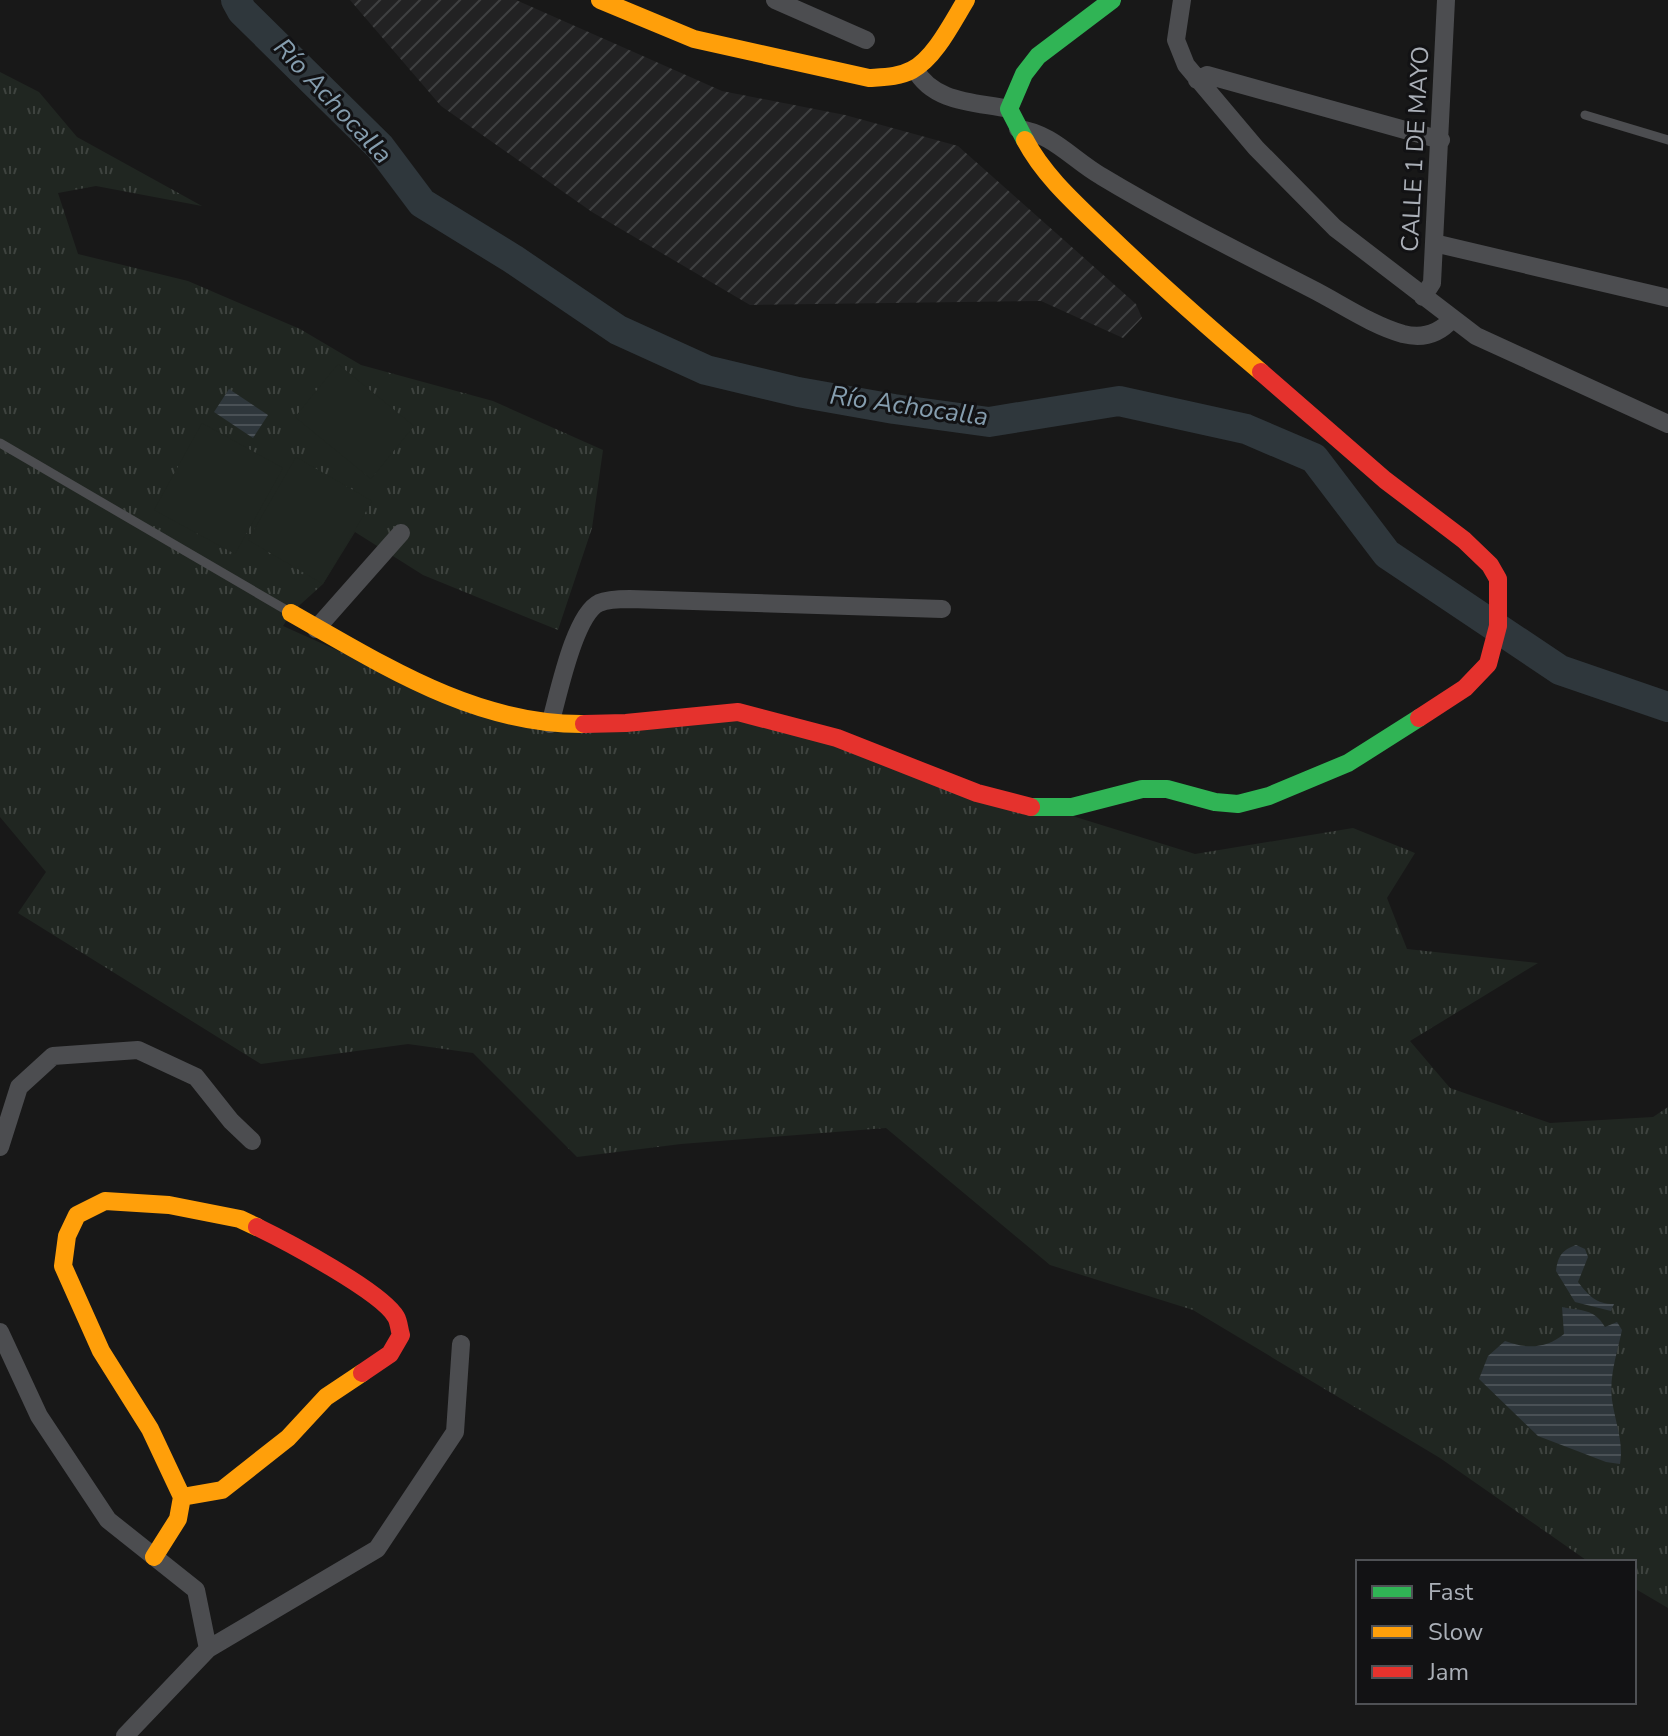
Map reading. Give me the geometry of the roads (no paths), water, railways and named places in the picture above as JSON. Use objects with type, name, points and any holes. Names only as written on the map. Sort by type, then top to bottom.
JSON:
[{"type":"street","points":[[600,0],[694,39],[869,78],[896,76],[915,69],[941,41],[966,0]]},
{"type":"street","points":[[291,613],[421,686],[518,719],[550,724],[626,723],[738,712],[797,725],[837,738],[977,793],[1023,807],[1072,807],[1142,789],[1167,789],[1215,802],[1238,804],[1269,796],[1348,763],[1465,688],[1488,664],[1498,626],[1498,579],[1490,565],[1464,540],[1385,480],[1171,296],[1065,193],[1034,157],[1018,129],[1009,109],[1024,74],[1038,56],[1112,0]]},
{"type":"street","points":[[1182,0],[1176,40],[1186,65],[1256,148],[1360,249],[1476,336],[1668,424]]},
{"type":"street","name":"CALLE 1 DE MAYO","points":[[1423,297],[1432,283],[1446,0]]},
{"type":"street","points":[[782,2],[866,40]]},
{"type":"street","points":[[915,69],[923,83],[938,94],[1009,109]]},
{"type":"street","points":[[1197,80],[1207,75],[1441,140]]},
{"type":"street","points":[[1018,129],[1031,130],[1046,137],[1097,174],[1176,219],[1403,334],[1426,336],[1442,329],[1452,319]]},
{"type":"street","points":[[1434,243],[1668,298]]},
{"type":"street","points":[[316,629],[401,533]]},
{"type":"street","points":[[550,724],[579,629],[589,611],[599,603],[630,599],[942,609]]},
{"type":"street","points":[[0,1147],[19,1087],[53,1056],[138,1050],[196,1077],[231,1121],[252,1141]]},
{"type":"street","points":[[154,1557],[178,1519],[182,1497],[150,1429],[101,1351],[63,1266],[67,1236],[77,1215],[105,1201],[169,1205],[240,1219],[289,1242],[381,1300],[396,1317],[401,1335],[390,1354],[326,1397],[288,1438],[222,1490],[182,1497]]},
{"type":"street","points":[[0,1332],[39,1416],[108,1520],[196,1590],[208,1649]]},
{"type":"street","points":[[125,1736],[208,1649],[377,1549],[455,1432],[461,1344]]},
{"type":"lane","points":[[1585,115],[1668,140]]},
{"type":"lane","points":[[0,443],[291,613]]},
{"type":"waterway","name":"Río Achocalla","points":[[236,0],[242,11],[380,147],[422,203],[513,259],[618,330],[706,370],[798,392],[894,409],[989,422],[1119,401],[1246,429],[1314,458],[1387,554],[1560,670],[1668,707]]}]
